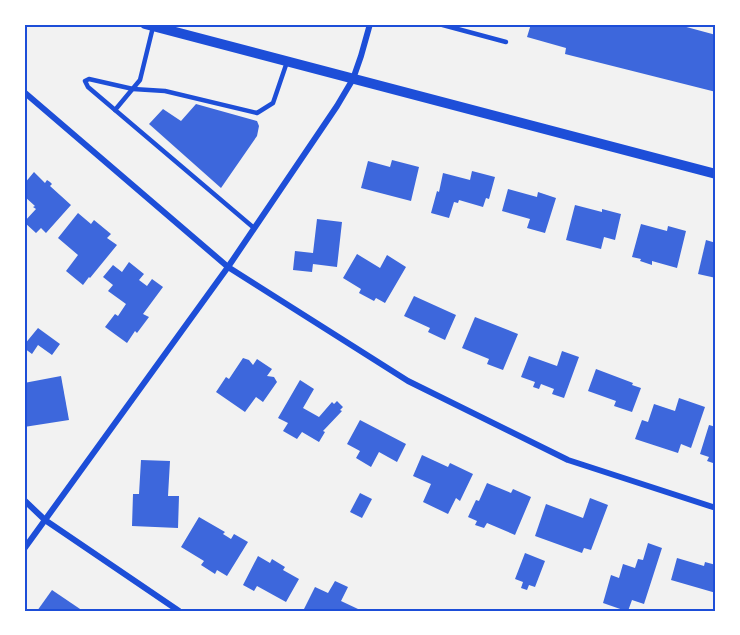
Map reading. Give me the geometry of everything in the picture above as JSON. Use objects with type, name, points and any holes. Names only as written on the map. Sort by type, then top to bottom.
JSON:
[{"type":"street","points":[[24,549],[228,267],[337,106],[353,79],[370,24]]},
{"type":"street","points":[[149,25],[716,174]]},
{"type":"street","points":[[24,92],[228,267],[408,381],[568,460],[716,508]]},
{"type":"street","points":[[24,500],[45,520],[179,611]]},
{"type":"lane","points":[[439,24],[506,42]]},
{"type":"lane","points":[[115,110],[140,80],[149,25]]},
{"type":"lane","points":[[254,228],[88,87],[85,81],[89,79],[133,89],[165,91],[256,113],[273,103],[287,62]]},
{"type":"building","points":[[531,24],[680,24],[716,35],[716,92],[565,54],[566,48],[527,37]]},
{"type":"building","points":[[196,104],[257,121],[259,126],[257,136],[221,188],[149,124],[163,109],[181,121]]},
{"type":"building","points":[[392,160],[419,167],[411,201],[361,188],[368,161],[390,167]]},
{"type":"building","points":[[472,171],[495,177],[489,199],[486,198],[483,207],[459,200],[458,203],[454,202],[449,218],[431,213],[443,173],[470,180]]},
{"type":"building","points":[[34,172],[45,183],[47,180],[50,182],[52,184],[50,186],[71,205],[46,233],[41,228],[36,233],[24,222],[36,209],[24,196],[24,184]]},
{"type":"building","points":[[508,189],[537,197],[538,192],[556,198],[545,233],[527,228],[530,219],[502,211]]},
{"type":"building","points":[[575,205],[621,214],[615,240],[604,237],[601,249],[566,240]]},
{"type":"building","points":[[78,213],[91,224],[94,220],[111,234],[107,238],[117,245],[83,285],[66,271],[78,255],[58,238]]},
{"type":"building","points":[[317,219],[342,222],[337,267],[313,264],[312,272],[293,270],[295,251],[313,253]]},
{"type":"building","points":[[641,224],[667,231],[668,226],[686,231],[677,268],[652,261],[652,265],[632,257]]},
{"type":"building","points":[[706,240],[716,243],[716,278],[698,274]]},
{"type":"building","points":[[357,254],[380,268],[387,255],[406,267],[385,303],[376,298],[374,301],[359,293],[361,289],[343,278]]},
{"type":"building","points":[[129,262],[144,274],[139,280],[147,286],[152,279],[163,287],[143,314],[149,317],[127,343],[105,327],[115,314],[118,316],[126,304],[108,291],[113,285],[103,277],[113,265],[122,272]]},
{"type":"building","points":[[414,296],[456,315],[445,340],[428,332],[430,328],[404,316]]},
{"type":"building","points":[[475,317],[518,334],[503,370],[487,364],[489,359],[462,348]]},
{"type":"building","points":[[38,328],[60,344],[52,355],[38,345],[32,354],[24,348]]},
{"type":"building","points":[[562,351],[579,357],[564,398],[552,394],[554,389],[541,384],[539,389],[533,387],[535,382],[521,377],[529,356],[557,366]]},
{"type":"building","points":[[243,358],[249,360],[253,365],[257,359],[272,369],[267,376],[274,377],[277,382],[263,402],[256,397],[245,412],[216,392],[226,377],[229,379]]},
{"type":"building","points":[[596,369],[641,388],[632,412],[614,406],[616,401],[588,391]]},
{"type":"building","points":[[61,376],[69,420],[24,427],[24,383]]},
{"type":"building","points":[[300,380],[314,389],[303,408],[319,417],[332,402],[334,404],[337,401],[343,407],[323,431],[325,432],[319,442],[302,432],[297,439],[283,431],[288,423],[278,418]]},
{"type":"building","points":[[679,398],[705,407],[691,448],[681,444],[678,453],[635,439],[642,420],[648,422],[654,404],[675,411]]},
{"type":"building","points":[[360,420],[406,444],[397,462],[379,452],[371,467],[356,458],[360,451],[347,444]]},
{"type":"building","points":[[709,425],[716,427],[716,464],[707,461],[709,457],[700,454]]},
{"type":"building","points":[[422,455],[448,467],[450,463],[473,474],[460,501],[456,498],[448,514],[423,502],[431,484],[413,476]]},
{"type":"building","points":[[141,460],[170,461],[168,496],[179,496],[178,528],[132,526],[133,494],[139,494]]},
{"type":"building","points":[[487,483],[511,493],[513,489],[531,497],[515,535],[487,523],[484,528],[475,525],[477,521],[468,517]]},
{"type":"building","points":[[360,493],[372,499],[362,518],[350,512]]},
{"type":"building","points":[[590,498],[608,505],[591,550],[584,548],[582,553],[535,536],[546,504],[583,518]]},
{"type":"building","points":[[199,517],[225,532],[223,534],[231,539],[234,534],[248,542],[227,576],[217,570],[215,574],[201,565],[204,561],[181,547]]},
{"type":"building","points":[[648,543],[662,548],[644,604],[632,600],[626,611],[603,603],[611,575],[619,578],[623,564],[635,568],[638,559],[643,560]]},
{"type":"building","points":[[525,553],[545,561],[535,587],[529,585],[527,590],[521,588],[523,582],[515,579]]},
{"type":"building","points":[[258,556],[270,563],[272,559],[285,567],[283,570],[299,579],[286,602],[257,586],[254,591],[243,585]]},
{"type":"building","points":[[677,558],[704,566],[705,562],[716,565],[716,593],[671,580]]},
{"type":"building","points":[[335,581],[348,587],[341,601],[358,609],[357,611],[303,611],[315,587],[328,593]]},
{"type":"building","points":[[52,590],[83,611],[37,611]]}]
